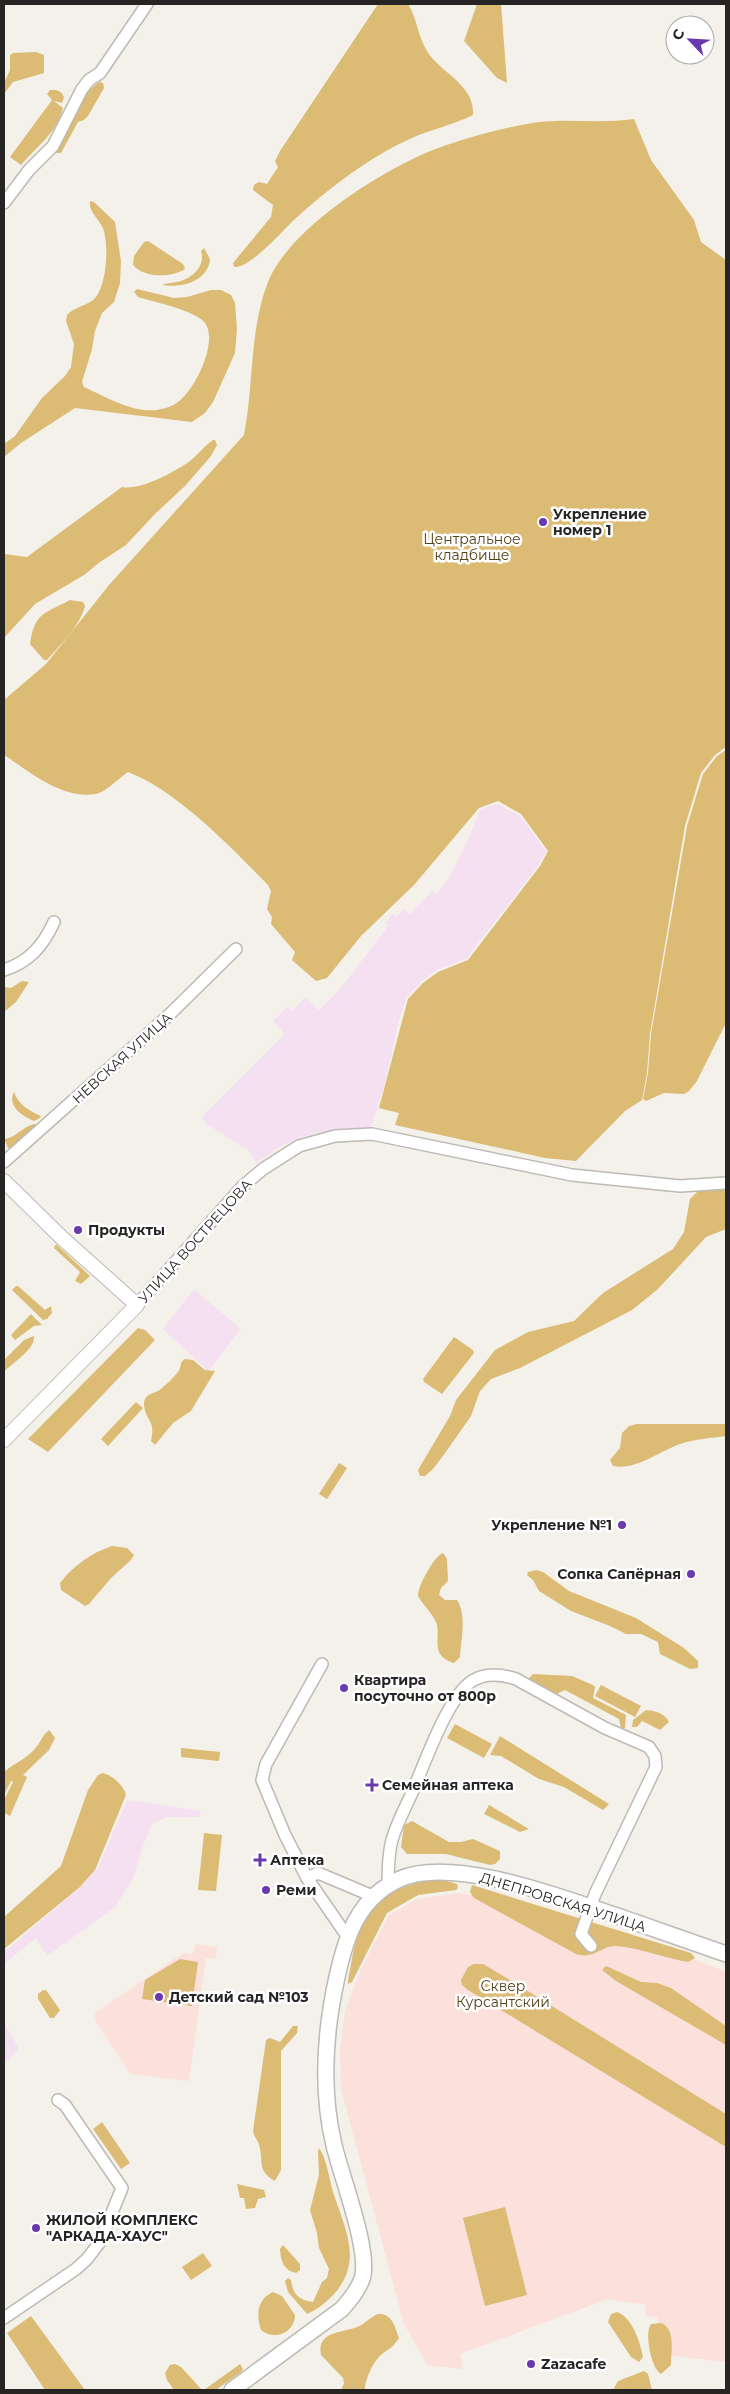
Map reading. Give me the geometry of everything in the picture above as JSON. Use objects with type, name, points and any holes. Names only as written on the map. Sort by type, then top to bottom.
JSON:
[{"type":"main road","name":"ДНЕПРОВСКАЯ УЛИЦА","points":[[232,2390],[342,2309],[363,2277],[363,2251],[334,2144],[329,2117],[326,2054],[334,1993],[346,1936],[356,1917],[388,1885],[415,1874],[438,1872],[468,1874],[501,1881],[590,1907],[726,1954]]},
{"type":"street","points":[[4,203],[29,170],[53,146],[82,89],[89,80],[100,73],[148,4]]},
{"type":"street","points":[[4,970],[20,963],[40,948],[54,922]]},
{"type":"street","name":"НЕВСКАЯ УЛИЦА","points":[[4,1162],[169,1016],[236,949]]},
{"type":"street","name":"УЛИЦА ВОСТРЕЦОВА","points":[[4,1440],[137,1305],[243,1186],[284,1154],[299,1146],[322,1138],[363,1133],[572,1175],[680,1186],[726,1183]]},
{"type":"street","points":[[4,1181],[61,1237],[137,1305]]},
{"type":"street","points":[[322,1664],[272,1753],[262,1775],[281,1826],[307,1878],[346,1936]]},
{"type":"street","points":[[388,1885],[389,1853],[399,1822],[446,1716],[464,1688],[471,1682],[490,1675],[505,1675],[516,1679],[622,1736],[649,1747],[655,1756],[656,1767],[590,1907],[581,1934],[591,1946]]},
{"type":"street","points":[[307,1878],[318,1873],[375,1897]]},
{"type":"street","points":[[4,2318],[76,2269],[87,2259],[100,2242],[122,2188],[65,2105],[58,2100]]},
{"type":"shaded area","points":[[497,804],[520,816],[546,851],[538,866],[466,959],[438,969],[422,981],[407,997],[399,1020],[385,1083],[370,1129],[313,1134],[299,1138],[281,1146],[256,1163],[248,1150],[208,1125],[201,1118],[285,1034],[273,1021],[287,1007],[292,1011],[305,997],[319,1010],[340,989],[389,925],[386,923],[392,913],[397,917],[403,910],[410,914],[432,891],[437,894],[449,878],[468,840],[480,810]]},
{"type":"shaded area","points":[[194,1289],[241,1329],[208,1371],[163,1329]]},
{"type":"shaded area","points":[[127,1800],[201,1811],[199,1817],[168,1817],[153,1823],[144,1843],[133,1879],[115,1907],[47,1956],[36,1938],[4,1964],[4,1952],[83,1885],[99,1866]]},
{"type":"shaded area","points":[[459,1893],[503,1901],[623,1931],[726,1972],[726,2362],[655,2354],[658,2317],[645,2316],[646,2305],[608,2299],[460,2354],[463,2369],[427,2365],[404,2324],[341,2089],[340,2052],[345,2011],[361,1969],[389,1915],[417,1899]]},
{"type":"shaded area","name":"Детский сад №103","points":[[195,1944],[217,1947],[216,1959],[206,1958],[189,2081],[130,2074],[95,2020],[95,2013],[183,1953],[193,1954]]},
{"type":"shaded area","points":[[4,2022],[19,2049],[6,2062],[4,2057]]},
{"type":"green space","points":[[378,4],[408,4],[427,51],[463,87],[472,104],[473,115],[412,138],[366,163],[309,206],[258,255],[241,266],[234,267],[233,263],[271,217],[273,205],[253,190],[254,185],[259,182],[267,184],[278,167],[275,161],[280,151]]},
{"type":"green space","points":[[477,4],[501,4],[507,83],[497,78],[464,41]]},
{"type":"green space","points":[[36,52],[44,55],[44,73],[13,82],[4,94],[4,83],[10,70],[10,55],[13,53]]},
{"type":"green space","points":[[100,82],[103,83],[104,88],[88,116],[78,122],[61,153],[57,153],[55,151],[80,102]]},
{"type":"green space","points":[[50,90],[62,93],[64,97],[62,103],[54,101],[63,108],[60,117],[51,132],[21,165],[10,157],[52,100],[47,94]]},
{"type":"green space","name":"Центральное кладбище","points":[[634,119],[651,160],[694,220],[701,242],[726,260],[726,747],[715,755],[701,773],[685,826],[650,1034],[647,1073],[642,1100],[625,1111],[576,1161],[545,1158],[395,1125],[399,1113],[379,1108],[408,999],[423,983],[438,972],[468,960],[540,866],[548,851],[521,814],[498,801],[479,808],[414,885],[361,936],[327,978],[316,981],[292,960],[295,952],[271,924],[272,917],[267,909],[271,891],[268,885],[202,821],[165,792],[146,780],[128,772],[108,788],[96,794],[71,793],[47,783],[4,755],[4,700],[46,664],[109,585],[244,435],[255,339],[262,301],[268,282],[279,261],[296,241],[342,201],[368,184],[419,156],[441,147],[497,130],[532,123]]},
{"type":"green space","points":[[90,201],[94,202],[115,222],[121,261],[120,283],[114,302],[102,313],[95,331],[92,349],[82,382],[84,387],[129,407],[157,410],[175,404],[197,379],[207,354],[209,342],[209,331],[205,323],[200,318],[184,310],[138,297],[134,292],[137,289],[174,298],[187,297],[211,290],[221,290],[231,295],[235,303],[237,329],[235,353],[213,402],[205,413],[192,422],[75,408],[21,443],[4,457],[4,444],[15,436],[42,398],[65,376],[71,367],[74,344],[66,321],[67,315],[93,300],[103,282],[106,263],[105,235],[103,228],[92,212]]},
{"type":"green space","points":[[148,241],[183,264],[185,269],[173,274],[158,275],[138,269],[133,265],[134,256],[144,242]]},
{"type":"green space","points":[[204,248],[210,259],[208,267],[199,278],[185,284],[162,285],[177,282],[193,275],[200,267],[201,251]]},
{"type":"green space","points":[[215,440],[217,445],[211,456],[185,486],[126,545],[84,575],[35,604],[4,638],[4,554],[27,557],[122,487],[138,486],[166,475],[190,461]]},
{"type":"green space","points":[[70,600],[83,602],[85,606],[79,621],[47,660],[44,660],[30,644],[35,626],[42,615]]},
{"type":"green space","points":[[726,750],[726,1023],[697,1081],[689,1091],[684,1094],[664,1093],[646,1101],[643,1099],[648,1073],[651,1034],[687,826],[703,774],[717,756]]},
{"type":"green space","points":[[22,981],[29,982],[16,1002],[4,1012],[4,987],[11,988]]},
{"type":"green space","points":[[14,1092],[21,1104],[41,1116],[40,1118],[34,1121],[17,1110],[12,1102]]},
{"type":"green space","points":[[36,1124],[38,1128],[14,1150],[8,1148],[4,1139]]},
{"type":"green space","points":[[726,1188],[726,1229],[706,1237],[658,1289],[632,1310],[520,1368],[491,1379],[480,1391],[471,1416],[443,1456],[425,1476],[420,1476],[418,1470],[450,1416],[456,1400],[495,1350],[528,1332],[574,1321],[603,1293],[673,1249],[684,1232],[690,1199],[699,1190]]},
{"type":"green space","points":[[56,1244],[90,1276],[81,1284],[75,1281],[80,1272],[54,1248]]},
{"type":"green space","points":[[16,1286],[45,1310],[51,1306],[52,1313],[47,1319],[43,1320],[12,1290]]},
{"type":"green space","points":[[31,1314],[42,1325],[34,1326],[15,1340],[11,1335]]},
{"type":"green space","points":[[138,1328],[145,1330],[155,1340],[48,1452],[28,1439]]},
{"type":"green space","points":[[34,1336],[34,1341],[27,1351],[4,1372],[4,1360],[24,1340]]},
{"type":"green space","points":[[454,1337],[473,1350],[474,1353],[442,1394],[424,1382],[423,1379]]},
{"type":"green space","points":[[185,1359],[193,1360],[205,1370],[215,1371],[191,1411],[173,1423],[155,1445],[151,1441],[152,1428],[146,1414],[144,1400],[170,1381],[178,1372]]},
{"type":"green space","points":[[136,1402],[143,1408],[108,1446],[101,1439]]},
{"type":"green space","points":[[637,1424],[726,1424],[726,1436],[686,1442],[630,1466],[613,1466],[610,1460],[620,1448],[622,1433],[629,1426]]},
{"type":"green space","points":[[339,1463],[347,1468],[327,1499],[319,1494]]},
{"type":"green space","points":[[112,1546],[127,1548],[134,1555],[89,1604],[85,1606],[61,1590],[60,1583],[77,1566],[97,1552]]},
{"type":"green space","points":[[443,1553],[447,1559],[448,1581],[441,1588],[439,1595],[445,1600],[457,1600],[463,1620],[460,1657],[454,1663],[446,1660],[438,1650],[436,1622],[418,1596],[427,1572],[439,1555]]},
{"type":"green space","points":[[536,1570],[543,1572],[569,1591],[636,1618],[684,1648],[698,1661],[698,1668],[690,1669],[660,1654],[658,1642],[641,1634],[626,1634],[571,1611],[539,1591],[533,1580],[527,1575],[528,1572]]},
{"type":"green space","points":[[533,1674],[572,1676],[593,1685],[595,1687],[593,1698],[626,1715],[625,1728],[621,1728],[619,1719],[565,1690],[555,1695],[527,1680]]},
{"type":"green space","points":[[601,1685],[641,1706],[635,1717],[595,1696]]},
{"type":"green space","points":[[646,1710],[659,1713],[669,1722],[660,1730],[642,1721],[637,1727],[632,1727],[633,1720]]},
{"type":"green space","points":[[455,1724],[492,1744],[484,1758],[447,1738]]},
{"type":"green space","points":[[49,1730],[55,1738],[49,1750],[23,1775],[27,1777],[10,1816],[4,1813],[4,1800],[13,1782],[11,1781],[4,1795],[4,1772],[30,1754]]},
{"type":"green space","points":[[500,1736],[609,1804],[603,1810],[564,1787],[539,1779],[501,1756],[490,1755]]},
{"type":"green space","points":[[181,1748],[220,1752],[219,1761],[181,1757]]},
{"type":"green space","points":[[103,1773],[117,1781],[126,1795],[95,1870],[80,1887],[4,1949],[4,1917],[61,1866],[88,1790],[98,1775]]},
{"type":"green space","points":[[489,1805],[529,1829],[520,1832],[484,1814]]},
{"type":"green space","points":[[412,1821],[449,1842],[473,1839],[500,1851],[500,1859],[495,1864],[490,1865],[446,1854],[407,1854],[401,1847],[404,1825]]},
{"type":"green space","points":[[204,1833],[222,1835],[216,1891],[198,1890]]},
{"type":"green space","points":[[440,1879],[457,1884],[458,1888],[456,1890],[418,1895],[387,1913],[352,1982],[348,1984],[357,1940],[371,1912],[381,1901],[406,1886]]},
{"type":"green space","points":[[472,1885],[691,1953],[695,1958],[688,1962],[616,1946],[611,1946],[588,1955],[576,1954],[474,1898],[470,1892]]},
{"type":"green space","points":[[180,1959],[198,1962],[192,2006],[142,1999],[145,1980]]},
{"type":"green space","name":"Сквер Курсантский","points":[[474,1964],[483,1964],[510,1980],[726,2114],[726,2147],[468,1990],[462,1985],[461,1980],[468,1967]]},
{"type":"green space","points":[[606,1966],[641,1982],[657,1983],[671,1988],[726,2026],[726,2045],[616,1981],[602,1970]]},
{"type":"green space","points":[[46,1990],[60,2010],[54,2018],[50,2018],[38,1999],[38,1994]]},
{"type":"green space","points":[[293,2026],[298,2026],[297,2033],[281,2051],[281,2170],[275,2181],[265,2173],[260,2148],[253,2131],[266,2040],[270,2038],[280,2042]]},
{"type":"green space","points":[[102,2122],[130,2163],[121,2169],[93,2129]]},
{"type":"green space","points":[[319,2148],[326,2163],[346,2232],[350,2256],[343,2281],[335,2293],[322,2305],[307,2314],[288,2292],[285,2281],[288,2278],[291,2280],[297,2296],[313,2302],[322,2282],[327,2278],[329,2269],[319,2248],[317,2233],[310,2210],[319,2175]]},
{"type":"green space","points":[[237,2184],[264,2190],[266,2197],[258,2199],[255,2208],[246,2209],[244,2198],[240,2198]]},
{"type":"green space","points":[[505,2207],[527,2295],[485,2306],[463,2218]]},
{"type":"green space","points":[[283,2245],[300,2264],[300,2270],[296,2273],[285,2267],[280,2249]]},
{"type":"green space","points":[[203,2253],[212,2266],[191,2280],[182,2267]]},
{"type":"green space","points":[[273,2292],[282,2296],[295,2315],[292,2326],[288,2331],[277,2335],[261,2330],[258,2313],[261,2303]]},
{"type":"green space","points":[[617,2312],[627,2319],[635,2331],[643,2357],[639,2362],[631,2357],[608,2322],[611,2314]]},
{"type":"green space","points":[[378,2314],[383,2314],[390,2318],[399,2338],[376,2361],[368,2376],[365,2390],[341,2390],[344,2383],[343,2378],[321,2355],[323,2341],[332,2334],[360,2326]]},
{"type":"green space","points":[[31,2316],[85,2390],[45,2390],[7,2333]]},
{"type":"green space","points":[[661,2323],[669,2330],[672,2347],[671,2365],[661,2374],[654,2365],[648,2335],[651,2324]]},
{"type":"green space","points":[[175,2364],[181,2367],[202,2390],[174,2390],[167,2380],[165,2373],[170,2365]]},
{"type":"green space","points":[[240,2364],[243,2369],[241,2372],[216,2390],[204,2390]]},
{"type":"green space","points":[[644,2371],[648,2374],[652,2390],[613,2390],[618,2381]]},
{"type":"place","name":"Укрепление номер 1","points":[[543,522]]},
{"type":"place","name":"Продукты","points":[[78,1230]]},
{"type":"place","name":"Укрепление №1","points":[[622,1525]]},
{"type":"place","name":"Сопка Сапёрная","points":[[691,1574]]},
{"type":"place","name":"Квартира посуточно от 800р","points":[[344,1688]]},
{"type":"place","name":"Семейная аптека","points":[[372,1785]]},
{"type":"place","name":"Аптека","points":[[260,1860]]},
{"type":"place","name":"Реми","points":[[266,1890]]},
{"type":"place","name":"Детский сад №103","points":[[159,1997]]},
{"type":"place","name":"ЖИЛОЙ КОМПЛЕКС \"АРКАДА-ХАУС\"","points":[[36,2228]]},
{"type":"place","name":"Zazacafe","points":[[531,2364]]}]
